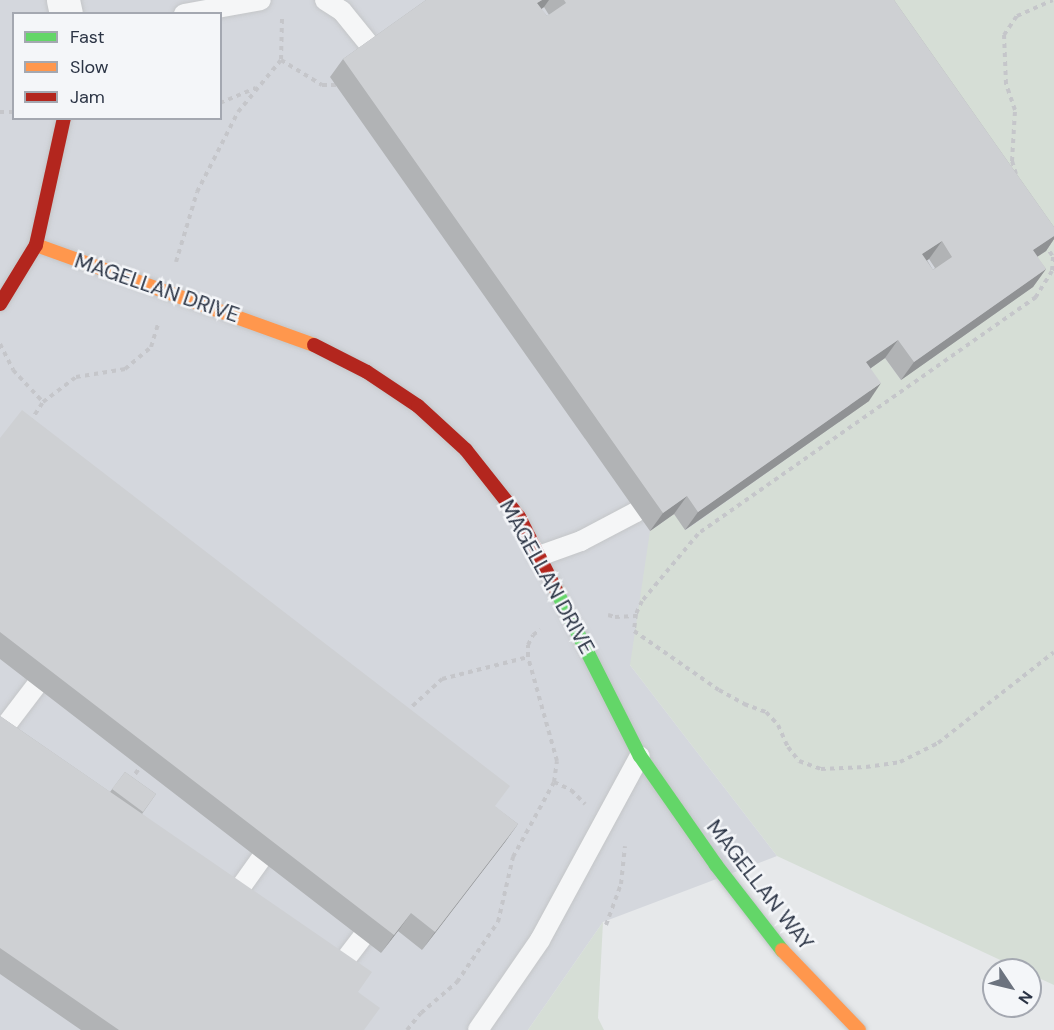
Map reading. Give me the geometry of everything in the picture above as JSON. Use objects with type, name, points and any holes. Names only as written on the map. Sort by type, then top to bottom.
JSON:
[{"type":"street","points":[[0,304],[36,245],[64,120]]},
{"type":"street","name":"MAGELLAN DRIVE","points":[[36,245],[167,294],[301,338],[367,372],[418,406],[466,450],[519,517],[640,756]]},
{"type":"street","name":"MAGELLAN WAY","points":[[640,756],[716,865],[789,959],[859,1030]]},
{"type":"lane","points":[[195,12],[261,0]]},
{"type":"lane","points":[[325,0],[342,11],[372,48]]},
{"type":"lane","points":[[539,556],[581,541],[636,512],[669,488]]},
{"type":"lane","points":[[0,740],[59,656]]},
{"type":"lane","points":[[0,733],[37,688]]},
{"type":"lane","points":[[478,1030],[540,940],[640,756]]},
{"type":"lane","points":[[216,920],[234,904],[263,862],[285,824]]},
{"type":"lane","points":[[335,973],[390,903]]},
{"type":"path","points":[[1017,178],[1012,161],[1015,110],[1006,84],[1004,35],[1017,16],[1053,0]]},
{"type":"path","points":[[282,19],[281,60],[322,85],[336,85]]},
{"type":"path","points":[[222,102],[259,87]]},
{"type":"path","points":[[1041,238],[1053,257],[1053,264],[1047,283],[1036,297],[698,534],[645,597],[636,616],[634,631],[719,690],[744,704],[766,712],[778,725],[788,747],[799,761],[821,769],[866,767],[900,762],[938,743],[1054,652]]},
{"type":"path","points":[[0,344],[13,370],[43,402]]},
{"type":"path","points":[[602,611],[615,617],[636,616]]},
{"type":"path","points":[[407,1030],[421,1013],[457,982],[498,922],[513,856],[554,782],[557,761],[528,657],[528,645],[533,635],[548,625]]},
{"type":"path","points":[[401,716],[442,679],[528,657]]},
{"type":"path","points":[[129,782],[140,767]]},
{"type":"path","points":[[554,782],[571,790],[585,804]]},
{"type":"path","points":[[606,925],[621,884],[625,846]]},
{"type":"shaded area","points":[[0,0],[896,0],[1054,233],[1054,377],[630,665],[777,856],[603,922],[528,1030],[0,1030]]},
{"type":"shaded area","points":[[869,0],[1054,0],[1054,985],[1042,980],[1042,958],[996,958],[777,856],[630,665],[650,531],[674,514],[686,530],[868,401],[854,380],[885,358],[901,380],[1020,268],[1045,251]]},
{"type":"shaded area","points":[[603,922],[598,1018],[604,1030],[528,1030]]},
{"type":"building","points":[[426,0],[542,0],[537,3],[547,16],[566,3],[564,0],[894,0],[1054,227],[1054,236],[1033,250],[1046,269],[914,362],[898,340],[866,362],[881,383],[698,512],[687,496],[663,513],[343,59]],"holes":[[[942,241],[952,257],[933,270],[922,254]]]},
{"type":"building","points":[[22,410],[510,786],[495,806],[518,824],[435,932],[411,913],[394,935],[0,632],[0,438]]},
{"type":"building","points":[[0,716],[372,972],[358,992],[380,1008],[364,1030],[119,1030],[0,948]]},
{"type":"building","points":[[125,772],[156,794],[143,812],[112,789]]},
{"type":"traffic: fast","points":[[556,590],[640,756],[716,865],[782,950]]},
{"type":"traffic: slow","points":[[36,245],[314,345]]},
{"type":"traffic: slow","points":[[782,950],[859,1030]]},
{"type":"traffic: jam","points":[[0,304],[36,245],[64,120]]},
{"type":"traffic: jam","points":[[314,345],[367,372],[418,406],[466,450],[519,517],[556,590]]}]
